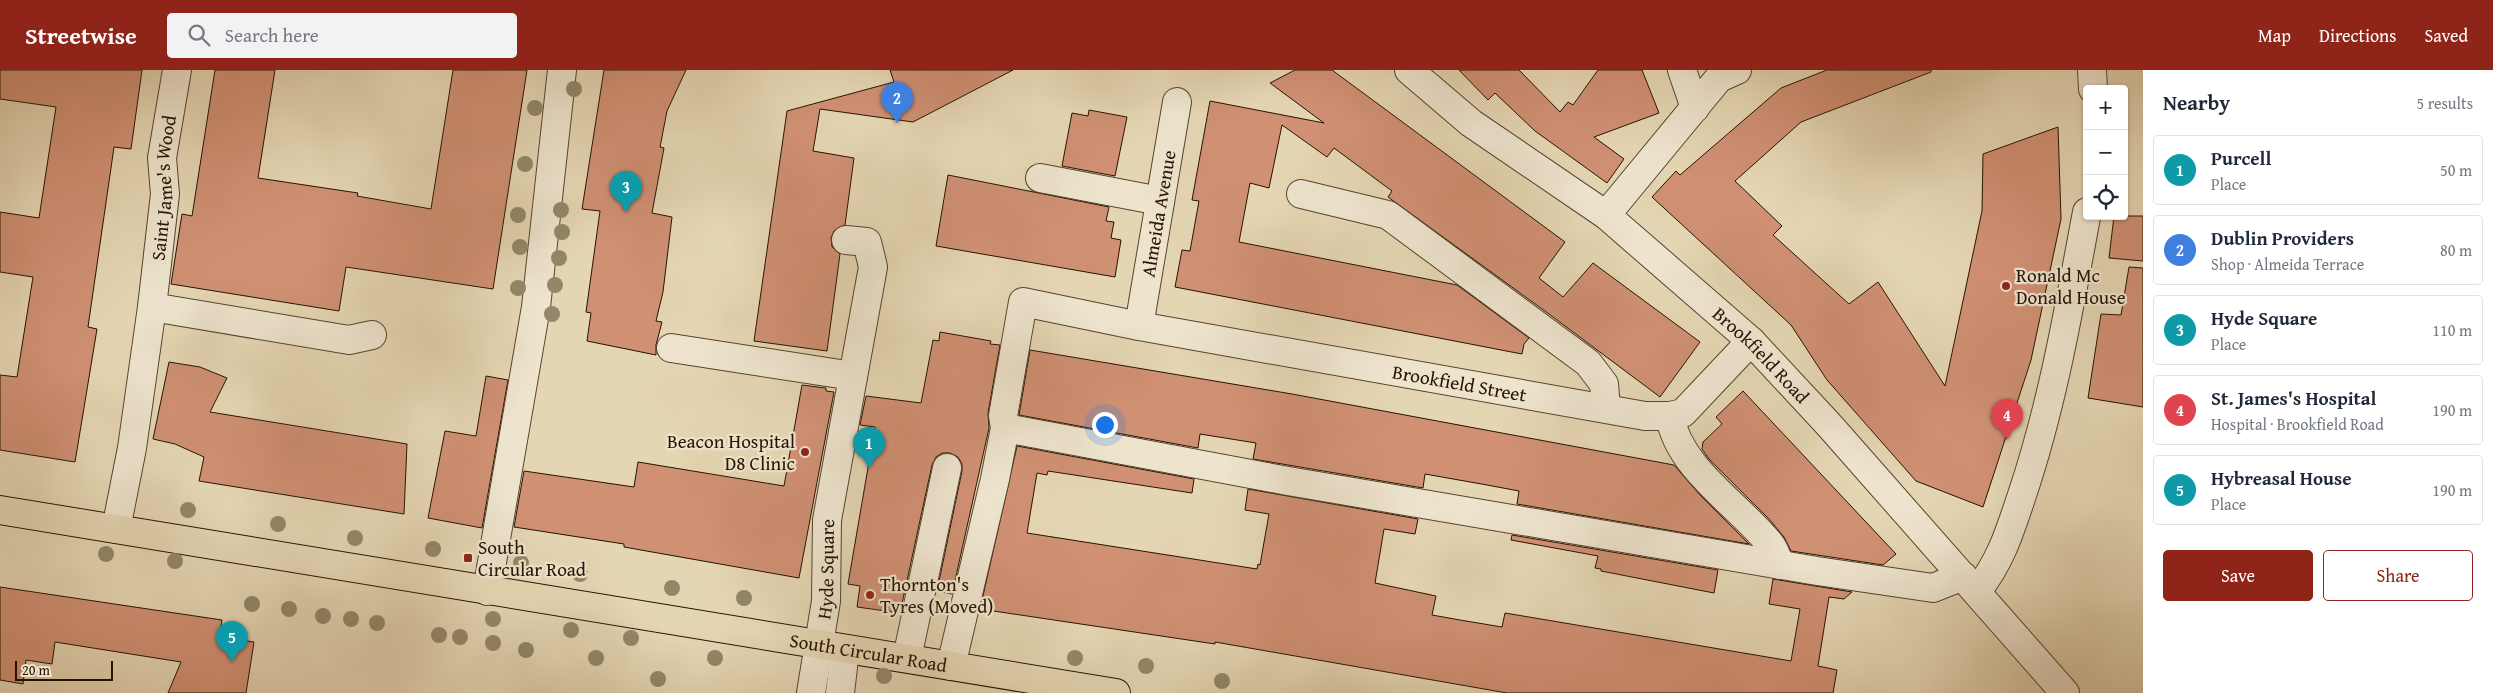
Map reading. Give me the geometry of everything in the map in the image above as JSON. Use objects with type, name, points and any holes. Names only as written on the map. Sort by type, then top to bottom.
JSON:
[{"type":"main road","name":"South Circular Road","points":[[0,510],[487,592],[819,646],[908,658],[1077,690],[1116,693]]},
{"type":"street","name":"Saint Jame's Wood","points":[[116,529],[132,448],[152,307],[165,194],[162,158],[177,70]]},
{"type":"street","points":[[487,592],[536,307],[562,70]]},
{"type":"street","name":"Brookfield Road","points":[[1409,70],[1471,123],[1606,215],[1751,341],[1830,426],[2065,693]]},
{"type":"street","points":[[1682,70],[1695,108]]},
{"type":"street","points":[[1606,215],[1719,78],[1737,70]]},
{"type":"street","points":[[2092,70],[2093,85]]},
{"type":"street","name":"Almeida Avenue","points":[[1139,326],[1177,102]]},
{"type":"street","points":[[1040,178],[1160,201]]},
{"type":"street","points":[[1300,194],[1388,215],[1588,363],[1604,384],[1606,408]]},
{"type":"street","points":[[951,666],[1005,428],[1298,482],[1780,565],[1933,588],[1970,584],[2001,556],[2041,439],[2062,352],[2086,220]]},
{"type":"street","name":"Hyde Square","points":[[811,693],[826,601],[827,520],[873,267],[867,242],[846,240]]},
{"type":"street","name":"Brookfield Street","points":[[1005,428],[1003,416],[1023,302],[1139,326],[1645,416],[1670,416]]},
{"type":"street","points":[[152,307],[349,340],[372,335]]},
{"type":"street","points":[[1751,341],[1683,412],[1670,416],[1676,440],[1690,461],[1772,546],[1780,565]]},
{"type":"street","points":[[671,348],[853,376]]},
{"type":"street","points":[[908,658],[947,468]]},
{"type":"street","points":[[840,693],[845,650]]},
{"type":"building","points":[[0,70],[142,70],[131,149],[114,147],[88,327],[97,329],[75,462],[0,450],[0,375],[17,377],[33,277],[0,272],[0,212],[39,218],[56,107],[0,99]]},
{"type":"building","points":[[215,70],[275,70],[258,178],[358,193],[357,196],[431,209],[453,70],[527,70],[493,289],[346,267],[339,311],[171,284],[182,214],[192,216]]},
{"type":"building","points":[[604,70],[686,70],[667,111],[660,147],[664,148],[652,213],[672,217],[663,292],[656,321],[662,322],[656,345],[656,355],[587,341],[591,313],[586,312],[600,211],[582,209]]},
{"type":"building","points":[[890,70],[1013,70],[913,122],[820,109],[813,151],[854,158],[845,225],[834,231],[831,238],[832,247],[840,254],[827,351],[754,341],[787,111],[894,82]]},
{"type":"building","points":[[1295,70],[1332,70],[1565,242],[1539,278],[1563,297],[1593,263],[1700,342],[1660,397],[1388,197],[1392,191],[1334,148],[1327,157],[1282,125],[1269,188],[1250,183],[1239,242],[1457,285],[1529,338],[1524,344],[1522,354],[1175,287],[1182,250],[1190,251],[1199,201],[1192,200],[1210,101],[1324,123],[1270,83]]},
{"type":"building","points":[[1459,70],[1519,70],[1560,112],[1568,102],[1573,105],[1598,70],[1642,70],[1659,113],[1594,137],[1624,159],[1607,183],[1535,131],[1495,93],[1488,100]]},
{"type":"building","points":[[1827,70],[1931,70],[1931,72],[1801,122],[1735,181],[1782,226],[1773,235],[1849,304],[1878,282],[1945,386],[1982,211],[1983,154],[2058,127],[2061,219],[2031,360],[1983,507],[1916,481],[1827,380],[1791,325],[1652,197],[1676,171],[1680,175],[1781,88]]},
{"type":"building","points":[[1089,110],[1127,117],[1115,176],[1062,166],[1072,113],[1088,116]]},
{"type":"building","points":[[948,175],[1109,207],[1106,221],[1114,222],[1111,238],[1121,240],[1115,277],[936,246]]},
{"type":"building","points":[[2128,216],[2143,216],[2143,261],[2109,258],[2114,220],[2128,220]]},
{"type":"building","points":[[2129,267],[2143,268],[2143,407],[2088,398],[2101,314],[2121,315]]},
{"type":"building","points":[[940,332],[991,341],[990,344],[1000,345],[988,413],[989,428],[952,594],[937,591],[962,464],[958,457],[950,453],[942,453],[936,457],[932,465],[900,613],[857,607],[860,586],[848,584],[875,427],[860,425],[866,396],[921,403],[933,340],[939,341]]},
{"type":"building","points":[[1030,350],[1292,394],[1674,465],[1700,495],[1749,544],[1517,504],[1519,491],[1425,474],[1423,488],[1253,459],[1256,443],[1200,434],[1198,448],[1019,415]]},
{"type":"building","points":[[169,362],[200,367],[227,378],[210,412],[407,444],[404,514],[199,481],[204,457],[175,444],[153,439]]},
{"type":"building","points":[[486,376],[508,380],[482,528],[428,518],[445,431],[476,436]]},
{"type":"building","points":[[802,385],[826,388],[826,391],[834,392],[799,578],[624,547],[624,544],[514,527],[524,471],[634,487],[638,462],[784,486]]},
{"type":"building","points":[[1743,391],[1896,554],[1883,565],[1791,551],[1784,537],[1769,519],[1709,459],[1702,449],[1703,442],[1722,424],[1716,417]]},
{"type":"building","points":[[1017,446],[1194,479],[1192,493],[1048,471],[1047,475],[1037,473],[1027,533],[1257,569],[1258,564],[1260,565],[1269,514],[1245,510],[1248,489],[1418,519],[1415,534],[1384,529],[1375,583],[1436,596],[1432,615],[1460,620],[1502,627],[1505,613],[1791,661],[1800,609],[1769,604],[1773,579],[1852,592],[1844,599],[1829,597],[1818,666],[1837,670],[1833,693],[1507,693],[1215,642],[1215,644],[980,609]]},
{"type":"building","points":[[1512,535],[1718,570],[1714,593],[1601,571],[1601,569],[1595,568],[1598,556],[1511,540]]},
{"type":"building","points":[[0,587],[222,620],[219,637],[254,642],[246,693],[168,693],[181,662],[55,642],[52,664],[26,660],[23,684],[0,680]]},
{"type":"place","name":"Dublin Providers","points":[[897,123]]},
{"type":"place","name":"Hyde Square","points":[[626,212]]},
{"type":"place","name":"Ronald Mc Donald House","points":[[2006,286]]},
{"type":"place","name":"St. James's Hospital","points":[[2007,440]]},
{"type":"place","name":"Beacon Hospital D8 Clinic","points":[[805,452]]},
{"type":"place","name":"Purcell","points":[[869,468]]},
{"type":"place","name":"South Circular Road","points":[[468,558]]},
{"type":"place","name":"Thornton's Tyres (Moved)","points":[[870,595]]},
{"type":"place","name":"Hybreasal House","points":[[232,662]]}]
